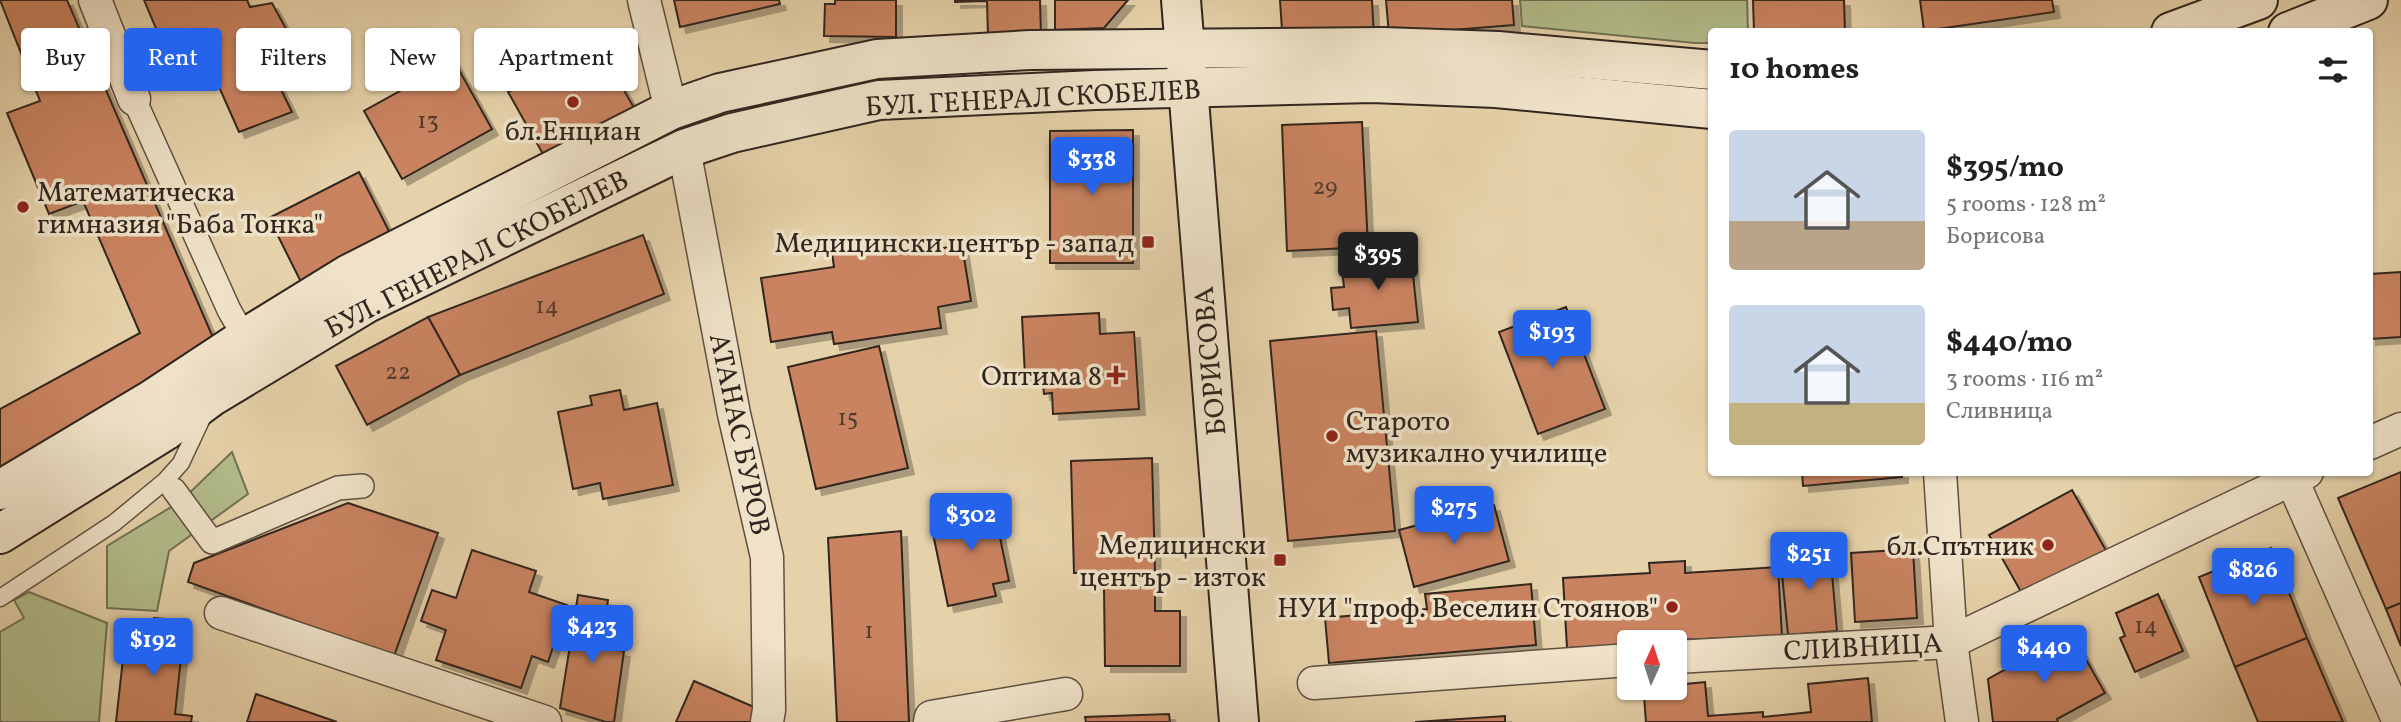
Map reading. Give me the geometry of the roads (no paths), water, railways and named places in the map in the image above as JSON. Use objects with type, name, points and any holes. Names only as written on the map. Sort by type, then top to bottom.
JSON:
[{"type":"main road","name":"БОРИСОВА","points":[[1181,0],[1240,722]]},
{"type":"main road","points":[[2182,28],[2258,0]]},
{"type":"main road","points":[[2298,28],[2368,0]]},
{"type":"main road","name":"БУЛ. ГЕНЕРАЛ СКОБЕЛЕВ","points":[[0,490],[151,400],[244,338],[349,274],[671,110],[720,93],[877,59],[1030,50],[1383,47],[1498,51],[1708,70]]},
{"type":"main road","name":"БУЛ. ГЕНЕРАЛ СКОБЕЛЕВ","points":[[0,534],[166,431],[211,397],[366,303],[684,149],[732,134],[879,100],[1372,83],[1496,88],[1708,109]]},
{"type":"street","points":[[94,0],[134,99],[244,338]]},
{"type":"street","points":[[644,0],[671,110]]},
{"type":"street","name":"АТАНАС БУРОВ","points":[[684,149],[734,414],[767,557],[767,722]]},
{"type":"street","points":[[2373,442],[2401,429]]},
{"type":"street","points":[[1940,476],[1951,642],[1962,722]]},
{"type":"street","points":[[2299,476],[2399,722]]},
{"type":"street","name":"СЛИВНИЦА","points":[[1687,656],[1951,642],[2299,476]]},
{"type":"street","points":[[173,490],[212,542],[338,488],[362,486]]},
{"type":"street","points":[[221,613],[545,722]]},
{"type":"street","points":[[1314,683],[1617,661]]},
{"type":"street","points":[[930,722],[931,717],[1066,694]]},
{"type":"lane","points":[[0,598],[114,523],[166,481],[181,463],[211,397]]},
{"type":"place","name":"бл.Енциан","points":[[573,102]]},
{"type":"place","name":"Математическа гимназия \"Баба Тонка\"","points":[[23,207]]},
{"type":"place","name":"Медицински център - запад","points":[[1148,242]]},
{"type":"place","name":"Оптима 8","points":[[1116,375]]},
{"type":"place","name":"Старото музикално училище","points":[[1332,436]]},
{"type":"place","name":"бл.Спътник","points":[[2048,545]]},
{"type":"place","name":"Медицински център - изток","points":[[1280,560]]},
{"type":"place","name":"НУИ \"проф. Веселин Стоянов\"","points":[[1672,607]]}]
